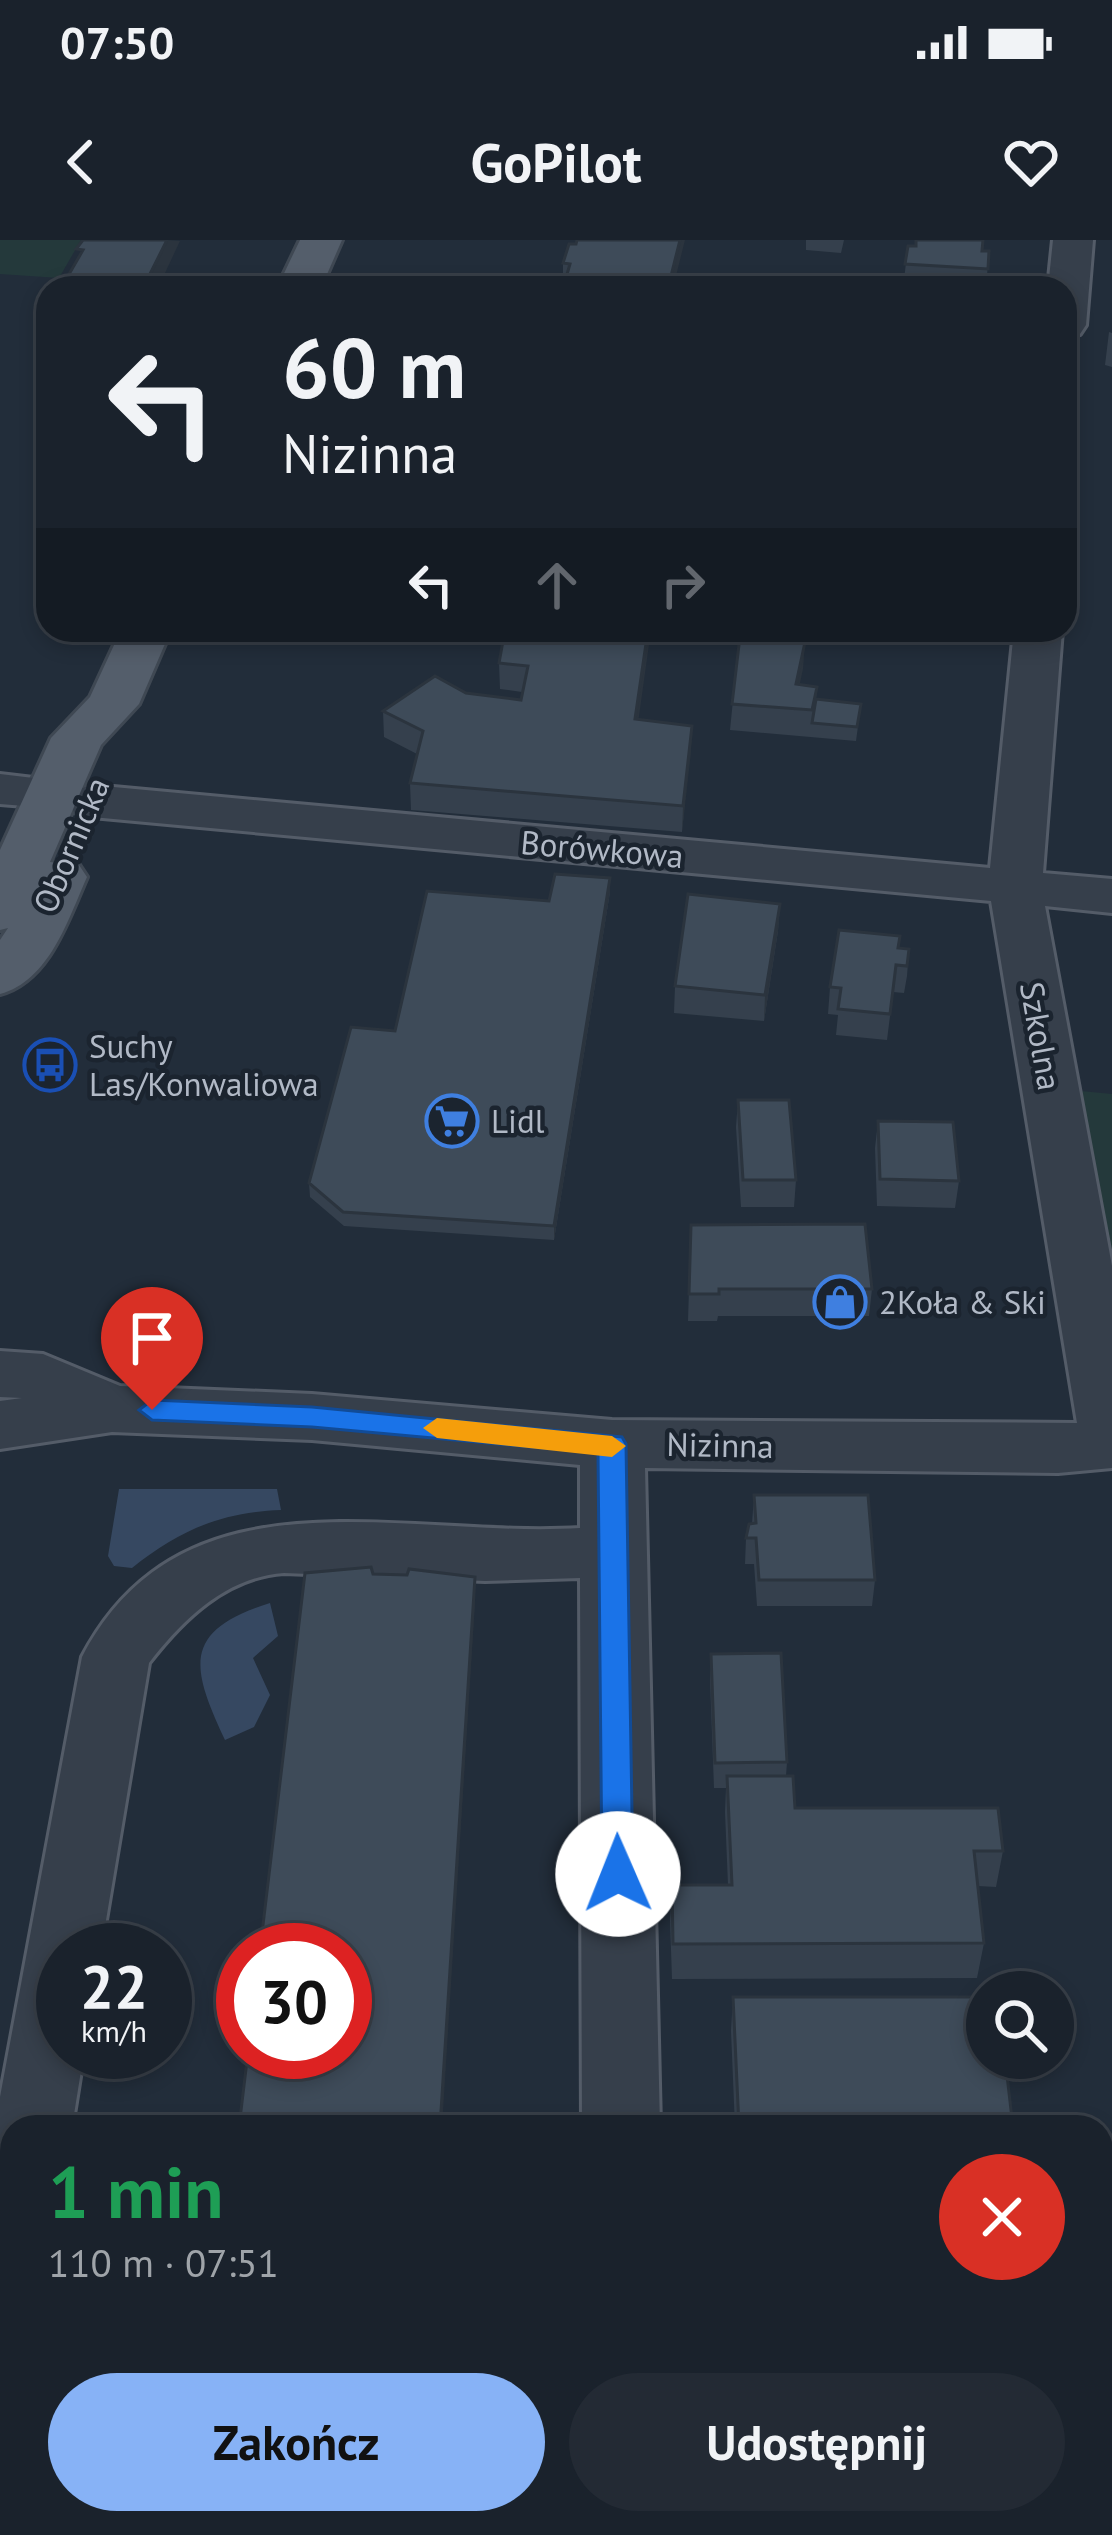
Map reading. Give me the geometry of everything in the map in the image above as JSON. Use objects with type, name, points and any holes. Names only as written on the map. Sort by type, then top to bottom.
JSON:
[{"type":"main road","points":[[304,276],[321,240]]},
{"type":"main road","name":"Obornicka","points":[[0,912],[47,794],[115,742],[113,704],[141,642]]},
{"type":"main road","name":"Obornicka","points":[[0,976],[30,941],[47,794]]},
{"type":"street","points":[[1069,276],[1072,240]]},
{"type":"street","name":"Szkolna","points":[[1037,642],[1015,886],[1112,1441]]},
{"type":"street","name":"Borówkowa","points":[[47,794],[345,816],[1112,896]]},
{"type":"street","name":"Nizinna","points":[[0,1374],[43,1377],[112,1408]]},
{"type":"street","name":"Nizinna","points":[[0,1425],[112,1408],[312,1417],[612,1444],[1058,1449],[1112,1441]]},
{"type":"street","points":[[612,1444],[621,2115]]},
{"type":"street","points":[[68,1923],[116,1657],[138,1624],[171,1593],[243,1554],[301,1549],[565,1556],[614,1549]]},
{"type":"street","points":[[35,2115],[41,2079]]},
{"type":"green space","points":[[0,240],[81,240],[60,276],[0,274]]},
{"type":"green space","points":[[1081,1091],[1112,1094],[1112,1274]]},
{"type":"water","points":[[119,1489],[277,1489],[281,1510],[220,1519],[166,1544],[132,1568],[114,1566],[108,1556]]},
{"type":"water","points":[[270,1603],[278,1636],[253,1658],[270,1695],[254,1727],[225,1740],[205,1692],[201,1655],[221,1626]]},
{"type":"building","points":[[83,240],[167,240],[149,276],[68,276],[83,250],[76,249]]},
{"type":"building","points":[[577,240],[680,240],[671,276],[566,276],[570,264],[563,263],[569,244]]},
{"type":"building","points":[[916,240],[983,240],[982,251],[989,251],[988,269],[905,264],[908,246],[916,246]]},
{"type":"building","points":[[503,642],[646,642],[635,719],[692,726],[683,806],[410,783],[423,731],[383,711],[435,676],[466,693],[521,700],[528,666],[499,663]]},
{"type":"building","points":[[739,642],[805,642],[796,684],[817,687],[812,710],[732,704]]},
{"type":"building","points":[[816,699],[861,704],[857,727],[812,723]]},
{"type":"building","name":"Lidl","points":[[555,874],[610,878],[554,1226],[343,1212],[309,1183],[351,1027],[395,1031],[427,891],[549,901]]},
{"type":"building","points":[[688,894],[780,904],[765,995],[675,986]]},
{"type":"building","points":[[839,930],[900,936],[898,948],[909,949],[907,966],[896,965],[890,1014],[838,1009],[841,988],[830,987]]},
{"type":"building","points":[[738,1100],[789,1100],[796,1180],[743,1180]]},
{"type":"building","points":[[878,1121],[953,1122],[959,1181],[880,1179]]},
{"type":"building","points":[[865,1224],[872,1289],[719,1289],[719,1294],[689,1294],[691,1225]]},
{"type":"building","points":[[754,1495],[868,1495],[875,1580],[759,1580],[756,1538],[746,1538],[749,1524],[756,1523]]},
{"type":"building","points":[[371,1567],[373,1574],[407,1575],[409,1569],[475,1577],[441,2115],[240,2115],[245,2079],[372,2079],[372,1923],[263,1923],[305,1573]]},
{"type":"building","points":[[781,1653],[787,1762],[715,1763],[711,1654]]},
{"type":"building","points":[[727,1776],[793,1776],[795,1808],[998,1808],[1003,1851],[974,1851],[984,1943],[673,1944],[672,1885],[732,1885]]},
{"type":"building","points":[[733,1997],[966,1997],[966,2079],[1007,2079],[1012,2115],[738,2115]]},
{"type":"slow traffic","points":[[437,1428],[612,1446]]},
{"type":"place","name":"Suchy Las/Konwaliowa","points":[[50,1065]]},
{"type":"place","name":"Lidl","points":[[452,1121]]},
{"type":"place","name":"2Koła & Ski","points":[[840,1302]]},
{"type":"route","points":[[152,1410],[312,1417],[612,1444],[618,1874]]}]
